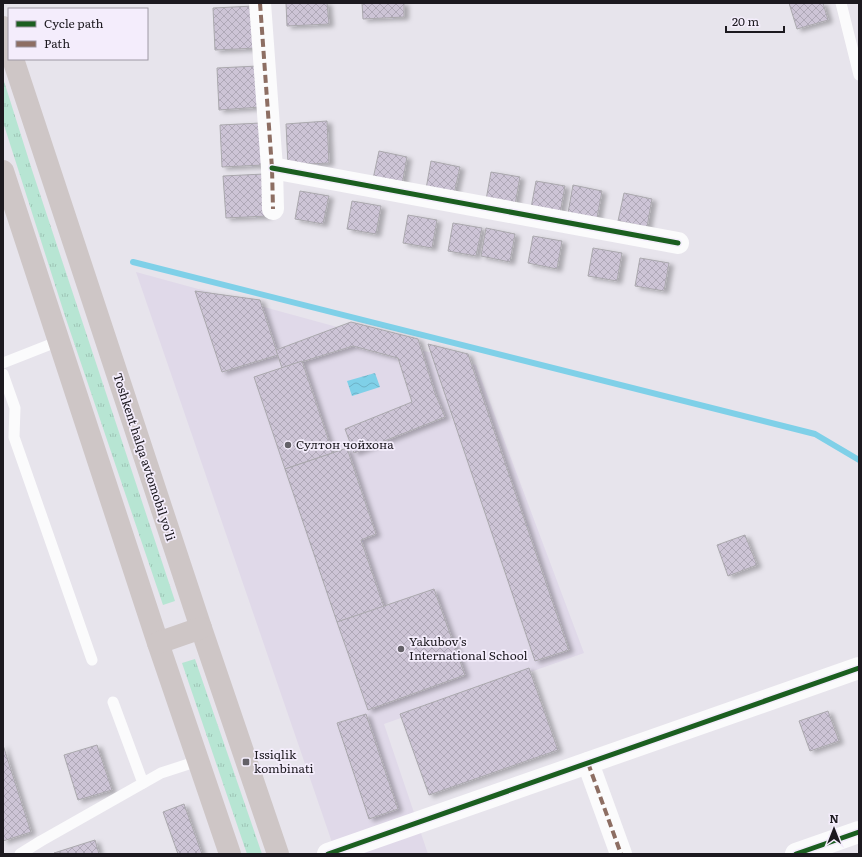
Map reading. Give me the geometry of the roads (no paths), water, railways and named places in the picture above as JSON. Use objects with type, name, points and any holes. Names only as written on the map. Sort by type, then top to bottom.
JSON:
[{"type":"highway","points":[[3,27],[8,43]]},
{"type":"highway","name":"Toshkent halqa avtomobil yo'li","points":[[13,60],[201,628],[278,854]]},
{"type":"highway","points":[[3,171],[158,643],[230,854]]},
{"type":"highway","points":[[158,643],[201,628]]},
{"type":"street","points":[[260,3],[272,168],[273,209]]},
{"type":"street","points":[[272,168],[678,243]]},
{"type":"street","points":[[328,854],[363,848],[588,763],[859,668]]},
{"type":"street","points":[[588,763],[621,854]]},
{"type":"street","points":[[796,854],[859,832]]},
{"type":"lane","points":[[841,3],[859,75]]},
{"type":"lane","points":[[3,363],[59,341]]},
{"type":"lane","points":[[3,374],[15,408],[14,437],[92,660]]},
{"type":"lane","points":[[113,702],[143,783]]},
{"type":"lane","points":[[20,854],[41,840],[161,773],[198,762]]},
{"type":"water","points":[[375,373],[380,387],[352,396],[347,381]]},
{"type":"waterway","points":[[133,262],[815,434],[859,460]]},
{"type":"place","name":"Султон чойхона","points":[[288,445]]},
{"type":"place","name":"Yakubov's International School","points":[[401,649]]},
{"type":"place","name":"Issiqlik kombinati","points":[[246,762]]}]
